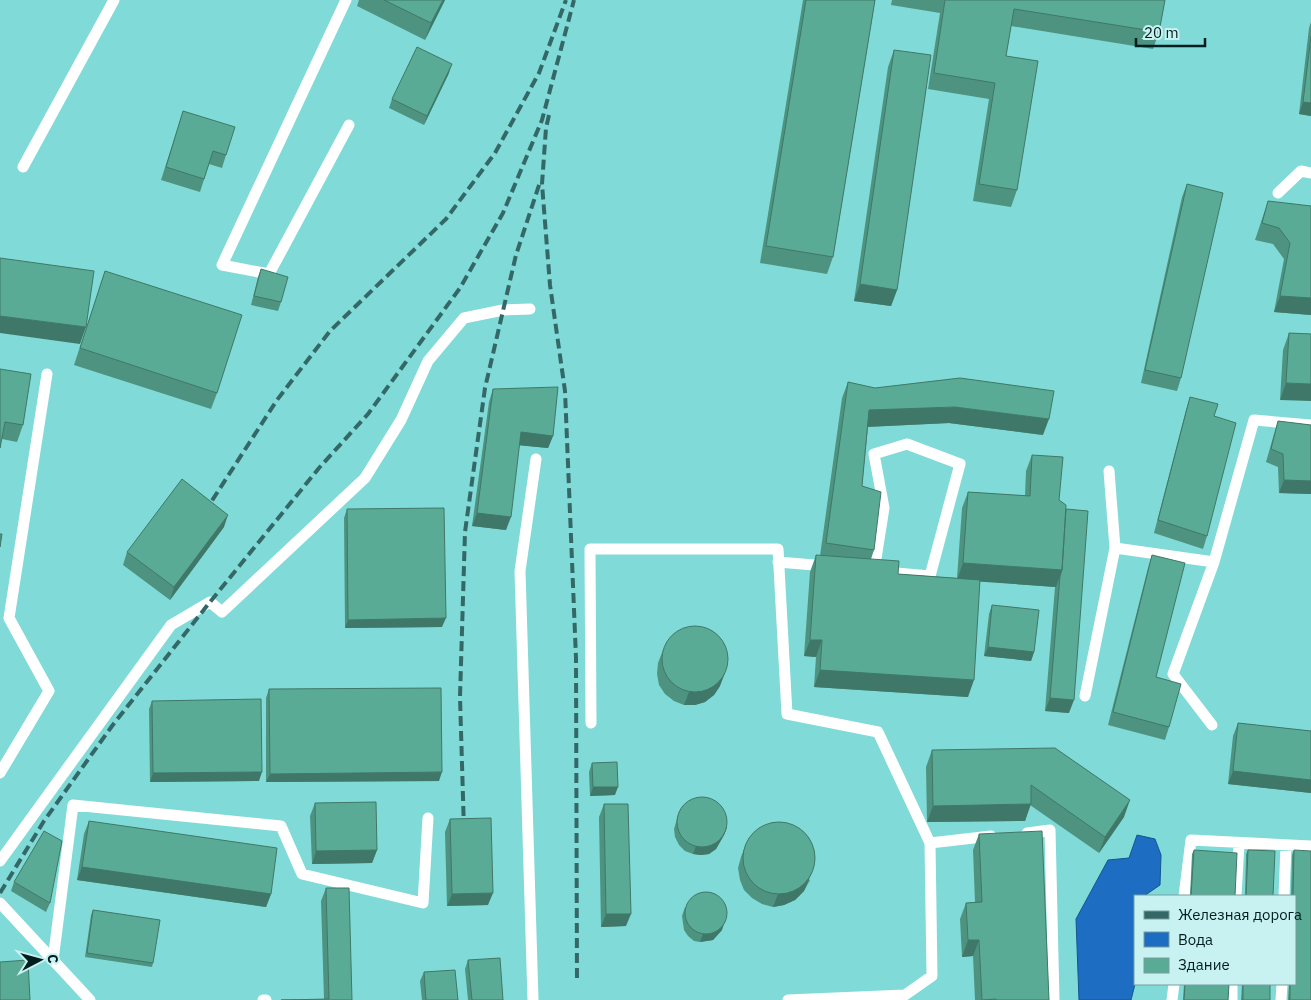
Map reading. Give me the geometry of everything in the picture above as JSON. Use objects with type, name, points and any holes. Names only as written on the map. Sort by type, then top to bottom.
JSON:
[{"type":"lane","points":[[23,166],[114,0]]},
{"type":"lane","points":[[346,0],[222,265],[269,274],[349,125]]},
{"type":"lane","points":[[1278,193],[1301,171],[1311,173]]},
{"type":"lane","points":[[0,861],[171,625],[210,602],[222,612],[365,478],[401,420],[428,361],[464,318],[503,310],[530,309]]},
{"type":"lane","points":[[0,773],[49,691],[9,618],[47,374]]},
{"type":"lane","points":[[1212,725],[1173,674],[1214,562],[1254,420],[1311,425]]},
{"type":"lane","points":[[907,444],[960,464],[930,576],[869,570],[884,508],[874,454],[907,444]]},
{"type":"lane","points":[[533,1000],[520,571],[536,459]]},
{"type":"lane","points":[[1085,696],[1115,548],[1109,471]]},
{"type":"lane","points":[[1115,548],[1214,562]]},
{"type":"lane","points":[[591,723],[590,549],[778,549],[787,714],[878,732],[930,843],[932,976],[906,995],[788,1000]]},
{"type":"lane","points":[[778,562],[836,567]]},
{"type":"lane","points":[[53,960],[73,805],[281,826],[302,874],[423,903],[428,818]]},
{"type":"lane","points":[[930,843],[1050,830],[1054,1000]]},
{"type":"lane","points":[[1184,895],[1191,840],[1239,844],[1311,846]]},
{"type":"lane","points":[[1236,895],[1239,844]]},
{"type":"lane","points":[[1284,895],[1286,846]]},
{"type":"lane","points":[[0,903],[90,1000]]},
{"type":"lane","points":[[1172,1000],[1174,985]]},
{"type":"lane","points":[[1232,985],[1232,1000]]},
{"type":"lane","points":[[1281,1000],[1282,985]]},
{"type":"water","points":[[1137,835],[1155,839],[1161,855],[1160,885],[1145,895],[1134,895],[1135,985],[1131,1000],[1079,1000],[1076,919],[1108,860],[1129,858]]},
{"type":"building","points":[[384,0],[443,0],[431,23]]},
{"type":"building","points":[[806,0],[875,0],[833,257],[766,246]]},
{"type":"building","points":[[945,0],[1165,0],[1159,32],[1014,9],[1006,56],[1038,61],[1017,190],[979,184],[995,83],[934,73]]},
{"type":"building","points":[[1311,36],[1311,103],[1303,102]]},
{"type":"building","points":[[417,47],[452,64],[427,116],[392,99]]},
{"type":"building","points":[[894,50],[931,55],[897,290],[860,284]]},
{"type":"building","points":[[183,111],[235,127],[226,155],[213,151],[204,179],[166,167]]},
{"type":"building","points":[[1187,184],[1223,193],[1181,378],[1145,370]]},
{"type":"building","points":[[1268,201],[1311,206],[1311,298],[1280,296],[1290,243],[1279,228],[1262,223]]},
{"type":"building","points":[[0,258],[94,271],[86,327],[0,316]]},
{"type":"building","points":[[261,269],[288,277],[281,302],[254,296]]},
{"type":"building","points":[[105,271],[242,315],[217,393],[80,348]]},
{"type":"building","points":[[1289,333],[1311,334],[1311,384],[1286,383]]},
{"type":"building","points":[[0,369],[31,374],[23,425],[5,422],[0,448]]},
{"type":"building","points":[[960,378],[1054,391],[1049,419],[955,407],[869,410],[862,486],[881,492],[874,550],[826,543],[848,382],[875,388]]},
{"type":"building","points":[[558,387],[553,436],[521,432],[511,517],[477,513],[493,389]]},
{"type":"building","points":[[1190,397],[1218,404],[1214,416],[1236,423],[1207,536],[1158,520]]},
{"type":"building","points":[[1278,421],[1311,425],[1311,481],[1284,480],[1283,454],[1271,449]]},
{"type":"building","points":[[1032,455],[1063,457],[1059,500],[1066,505],[1062,570],[963,563],[968,492],[1030,496]]},
{"type":"building","points":[[182,479],[228,515],[174,587],[127,552]]},
{"type":"building","points":[[444,508],[446,618],[348,620],[347,509]]},
{"type":"building","points":[[1066,509],[1088,511],[1074,700],[1050,698]]},
{"type":"building","points":[[816,555],[899,561],[898,574],[980,580],[974,680],[820,670],[822,640],[810,640]]},
{"type":"building","points":[[1152,555],[1185,563],[1156,677],[1181,684],[1169,727],[1113,712]]},
{"type":"building","points":[[992,605],[1039,610],[1034,652],[988,647]]},
{"type":"building","points":[[695,626],[708,629],[718,636],[725,646],[728,659],[725,672],[718,682],[708,689],[695,692],[682,689],[672,682],[665,672],[662,659],[665,646],[672,636],[682,629]]},
{"type":"building","points":[[441,688],[442,772],[270,774],[269,689]]},
{"type":"building","points":[[261,699],[262,772],[153,773],[152,701]]},
{"type":"building","points":[[1238,723],[1311,731],[1311,780],[1233,771]]},
{"type":"building","points":[[1055,748],[1130,800],[1105,837],[1031,785],[1031,804],[933,806],[932,750]]},
{"type":"building","points":[[617,762],[618,787],[593,787],[592,763]]},
{"type":"building","points":[[702,797],[716,801],[723,808],[727,822],[723,836],[716,843],[702,847],[688,843],[681,836],[677,822],[681,808],[688,801]]},
{"type":"building","points":[[376,802],[377,850],[316,851],[315,803]]},
{"type":"building","points":[[604,804],[628,804],[631,914],[606,914]]},
{"type":"building","points":[[491,818],[493,893],[452,894],[450,819]]},
{"type":"building","points":[[89,821],[277,848],[271,894],[82,867]]},
{"type":"building","points":[[779,822],[799,828],[809,838],[815,858],[809,878],[799,888],[779,894],[759,888],[749,878],[743,858],[749,838],[759,828]]},
{"type":"building","points":[[44,831],[62,841],[50,903],[14,882]]},
{"type":"building","points":[[1042,831],[1049,1000],[982,1000],[979,940],[968,940],[966,903],[982,902],[979,834]]},
{"type":"building","points":[[1194,850],[1237,853],[1235,895],[1191,895]]},
{"type":"building","points":[[1248,850],[1275,851],[1273,895],[1246,895]]},
{"type":"building","points":[[1294,850],[1311,851],[1311,1000],[1290,1000],[1290,985],[1296,985],[1296,895],[1293,895]]},
{"type":"building","points":[[326,888],[349,888],[352,1000],[281,1000],[329,999]]},
{"type":"building","points":[[706,892],[721,898],[727,913],[721,928],[706,934],[691,928],[685,913],[691,898]]},
{"type":"building","points":[[93,910],[160,920],[153,963],[87,953]]},
{"type":"building","points":[[500,958],[503,1000],[472,1000],[468,960]]},
{"type":"building","points":[[28,960],[30,1000],[0,1000],[0,962]]},
{"type":"building","points":[[455,970],[458,1000],[426,1000],[424,972]]},
{"type":"building","points":[[1185,985],[1229,985],[1228,1000],[1184,1000]]},
{"type":"building","points":[[1243,985],[1270,985],[1270,1000],[1243,1000]]},
{"type":"railway","points":[[204,513],[277,400],[330,331],[446,219],[495,153],[539,73],[566,0]]},
{"type":"railway","points":[[0,893],[44,821],[112,726],[319,468],[368,414],[460,288],[503,213],[542,120],[574,0]]},
{"type":"railway","points":[[549,115],[546,128],[542,184],[550,285],[565,391],[576,658],[577,982]]},
{"type":"railway","points":[[464,831],[460,697],[465,532],[485,388],[516,255],[540,182]]}]
